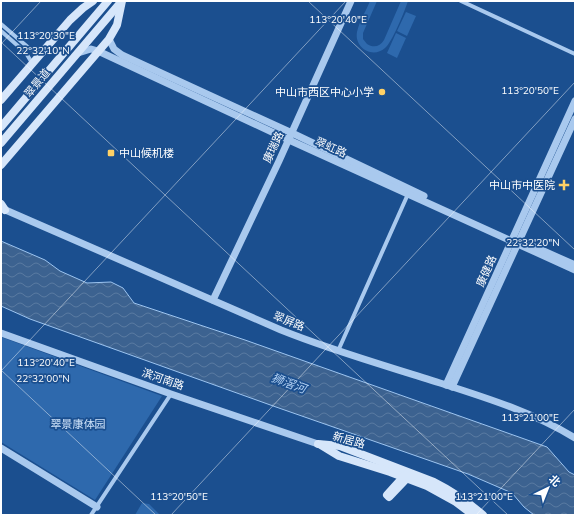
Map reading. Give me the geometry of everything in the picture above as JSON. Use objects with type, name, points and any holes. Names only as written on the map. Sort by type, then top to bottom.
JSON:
[{"type":"main road","points":[[1,100],[70,20],[93,1]]},
{"type":"main road","points":[[1,127],[108,1]]},
{"type":"main road","points":[[1,165],[109,39],[116,25],[122,1]]},
{"type":"main road","name":"翠景道","points":[[1,143],[122,1]]},
{"type":"main road","name":"新居路","points":[[318,444],[339,456],[408,475],[446,488],[483,515]]},
{"type":"main road","name":"新居路","points":[[408,475],[442,494],[473,515]]},
{"type":"street","name":"康瑞路","points":[[213,300],[289,140],[351,1]]},
{"type":"street","points":[[461,1],[575,54]]},
{"type":"street","points":[[1,24],[30,49],[42,52]]},
{"type":"street","points":[[1,31],[26,53],[32,63]]},
{"type":"street","name":"翠虹路","points":[[109,39],[114,49],[122,55],[292,133],[575,270]]},
{"type":"street","points":[[78,53],[91,49],[98,51]]},
{"type":"street","name":"翠虹路","points":[[98,51],[408,194],[515,241],[575,265]]},
{"type":"street","name":"康健路","points":[[449,386],[515,241],[575,101]]},
{"type":"street","name":"康健路","points":[[515,241],[575,119]]},
{"type":"street","points":[[338,351],[408,194]]},
{"type":"street","name":"翠屏路","points":[[2,208],[286,332],[338,351],[518,409],[549,423],[575,438]]},
{"type":"street","name":"滨河南路","points":[[1,333],[171,394],[318,444]]},
{"type":"street","points":[[92,515],[171,394]]},
{"type":"street","points":[[1,448],[96,507]]},
{"type":"green space","points":[[370,1],[377,1],[363,33],[363,39],[367,44],[374,46],[380,44],[384,40],[401,1],[408,1],[398,26],[388,45],[380,51],[375,52],[370,52],[361,47],[357,38],[359,24]]},
{"type":"green space","points":[[406,12],[416,16],[407,36],[397,31]]},
{"type":"green space","points":[[396,33],[406,38],[397,58],[387,53]]},
{"type":"green space","name":"翠景康体园","points":[[1,337],[162,396],[95,500],[1,442]]},
{"type":"green space","points":[[142,503],[149,504],[160,515],[135,515]]},
{"type":"water","name":"狮滘河","points":[[1,241],[45,260],[60,271],[87,283],[111,282],[123,288],[134,303],[245,340],[547,447],[569,472],[575,475],[575,515],[534,515],[524,507],[512,493],[468,474],[30,319],[1,306]]},
{"type":"place","name":"中山市西区中心小学","points":[[382,92]]},
{"type":"place","name":"中山候机楼","points":[[111,153]]},
{"type":"place","name":"中山市中医院","points":[[564,185]]}]
